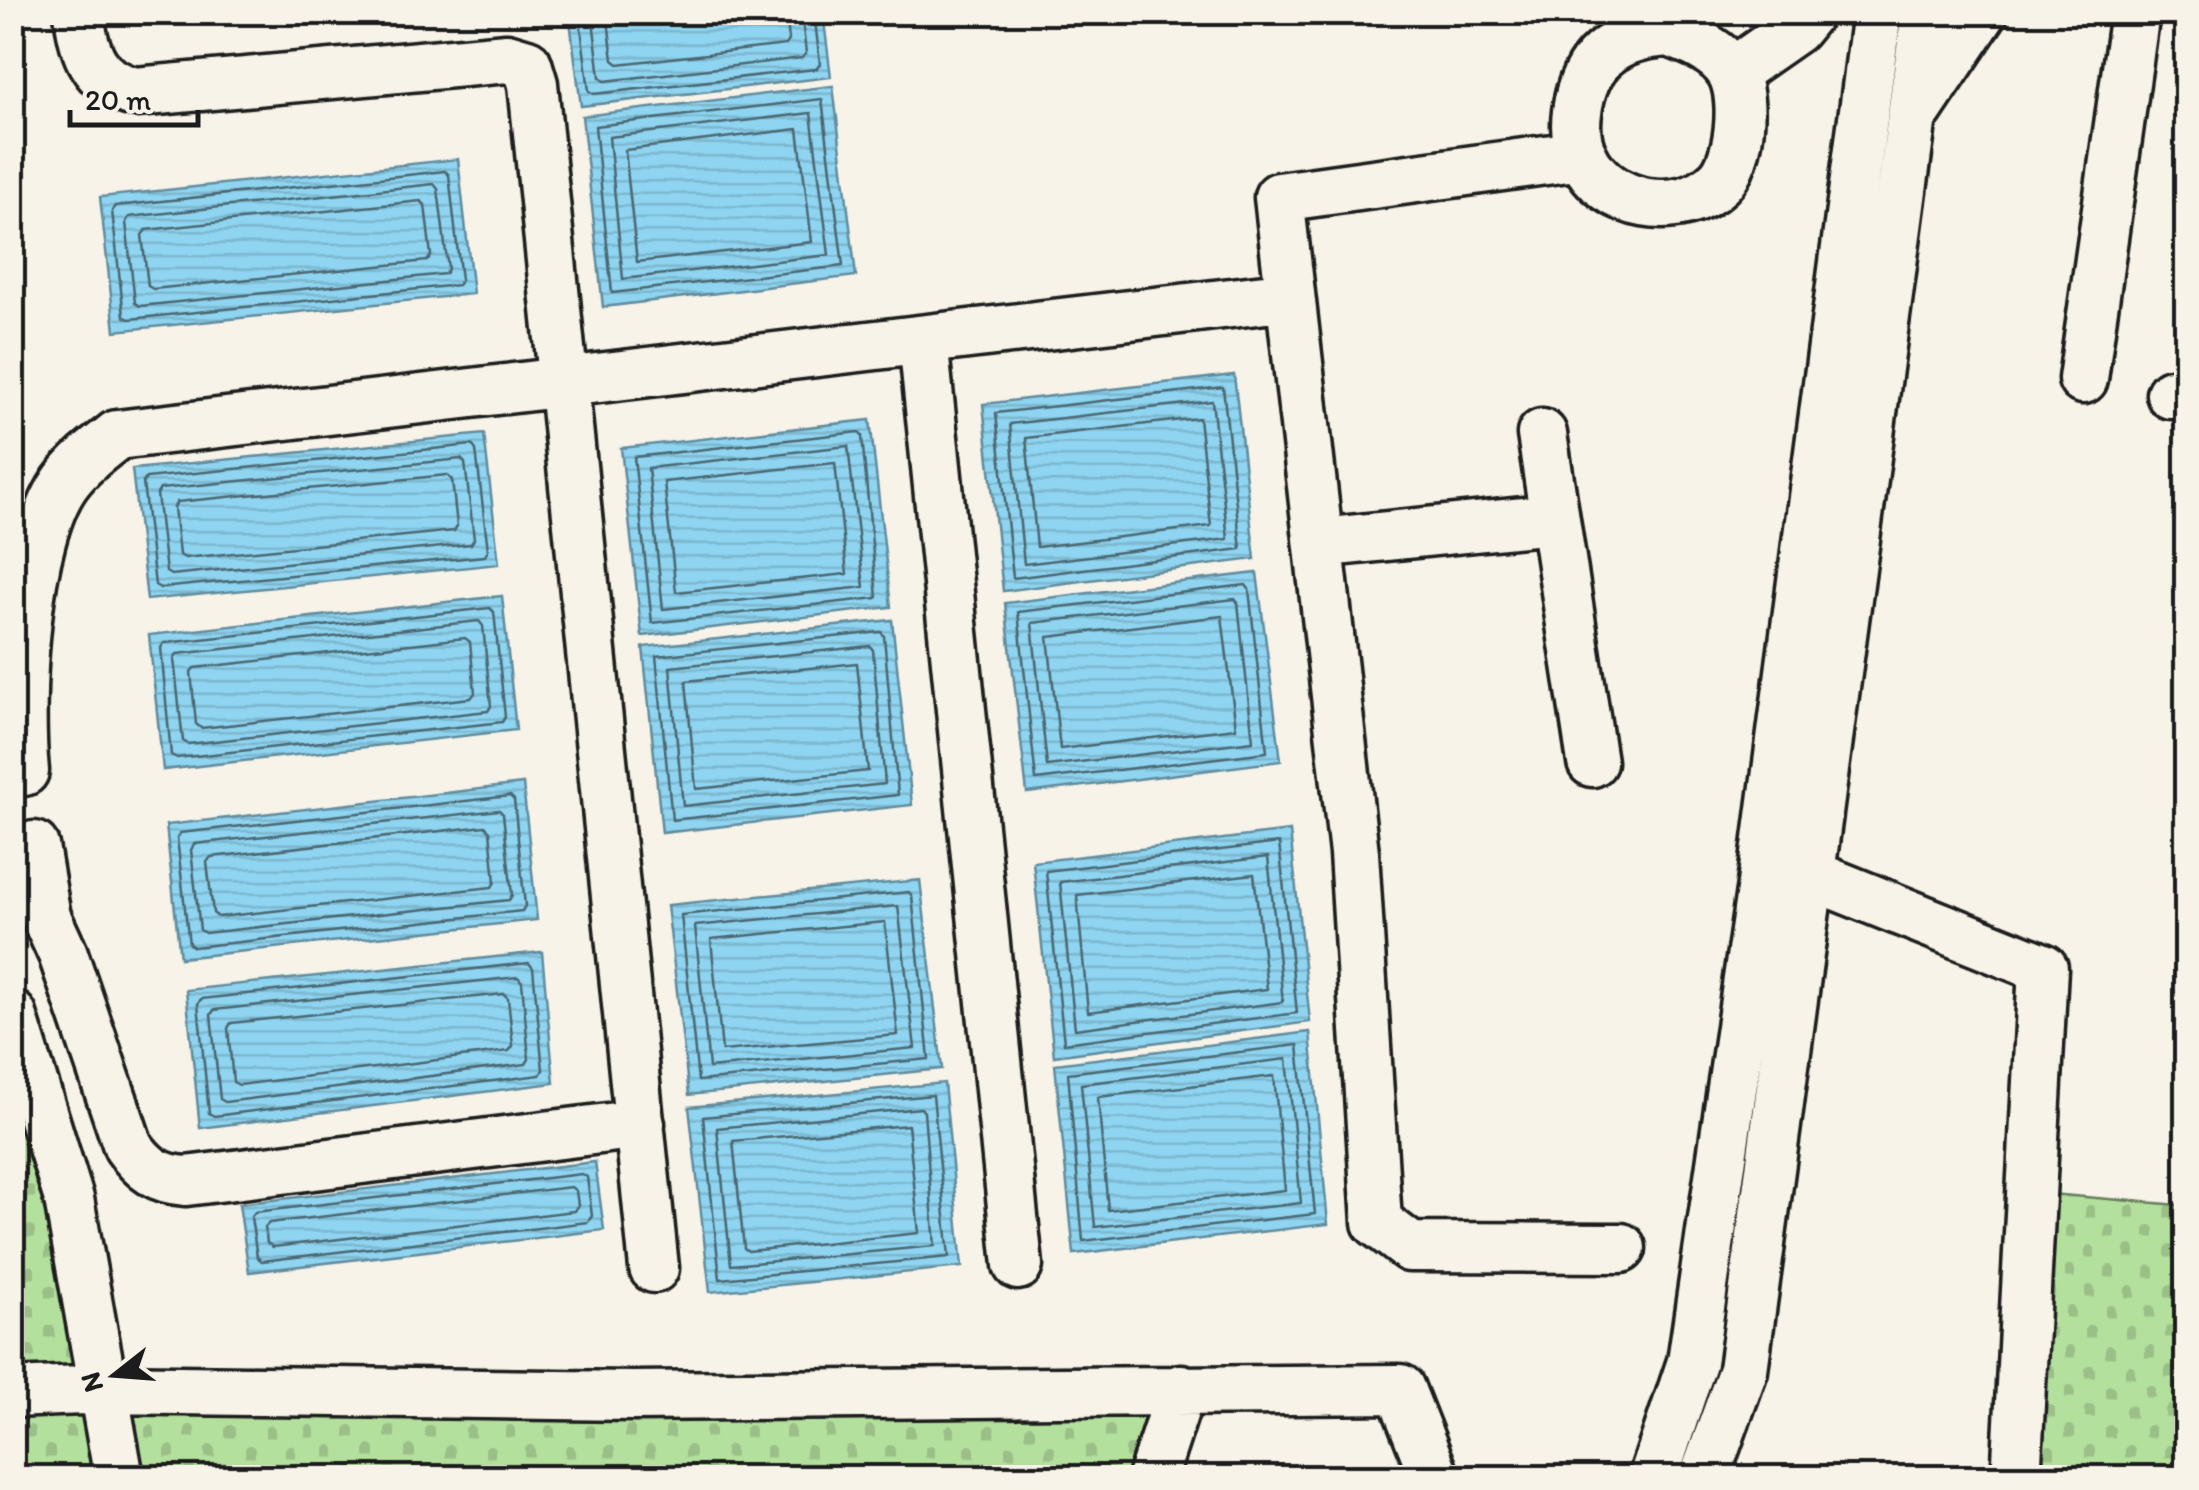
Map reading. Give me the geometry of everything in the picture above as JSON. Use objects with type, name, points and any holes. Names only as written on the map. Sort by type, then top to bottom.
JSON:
[{"type":"street","points":[[79,12],[82,41],[92,63],[103,78],[118,88],[136,92],[506,58],[528,64],[534,84],[566,382],[654,1268]]},
{"type":"street","points":[[1732,73],[1795,29],[1808,12]]},
{"type":"street","points":[[1653,1478],[1692,1362],[1764,870],[1877,12]]},
{"type":"street","points":[[1704,1478],[1743,1370],[1926,12]]},
{"type":"street","points":[[1910,120],[1984,12]]},
{"type":"street","points":[[2084,380],[2135,12]]},
{"type":"street","points":[[1669,32],[1696,42],[1732,73],[1738,102],[1734,157],[1721,181],[1702,195],[1680,203],[1652,206],[1618,194],[1593,174],[1582,155],[1575,128],[1580,90],[1596,60],[1618,42],[1643,33],[1669,32]]},
{"type":"street","points":[[1582,155],[1279,197],[1354,853],[1377,1222],[1410,1247],[1621,1248]]},
{"type":"street","points":[[24,770],[20,726],[26,650],[32,590],[45,526],[64,484],[93,453],[118,435],[1290,296]]},
{"type":"street","points":[[923,340],[1018,1264]]},
{"type":"street","points":[[1542,434],[1592,762]]},
{"type":"street","points":[[1319,543],[1553,519]]},
{"type":"street","points":[[34,846],[46,916],[64,954],[128,1146],[142,1166],[166,1180],[186,1182],[640,1124]]},
{"type":"street","points":[[1764,870],[1811,876],[2043,968],[2019,1478]]},
{"type":"street","points":[[12,1015],[69,1199],[120,1478]]},
{"type":"street","points":[[12,1394],[106,1389],[634,1396],[1400,1389],[1436,1478]]},
{"type":"street","points":[[1152,1478],[1181,1390]]},
{"type":"green space","points":[[12,1101],[47,1210],[85,1414],[1159,1411],[1135,1477],[13,1477]]},
{"type":"green space","points":[[2050,1194],[2178,1205],[2175,1477],[2035,1478]]},
{"type":"water","points":[[569,13],[823,13],[831,77],[581,106]]},
{"type":"water","points":[[833,86],[856,276],[603,307],[582,116]]},
{"type":"water","points":[[458,159],[473,294],[115,331],[100,197]]},
{"type":"water","points":[[1234,375],[1255,559],[1003,591],[983,404]]},
{"type":"water","points":[[870,420],[891,607],[642,636],[621,448]]},
{"type":"water","points":[[484,434],[499,564],[147,600],[132,469]]},
{"type":"water","points":[[1257,573],[1281,761],[1027,793],[1005,603]]},
{"type":"water","points":[[502,596],[516,730],[163,770],[149,635]]},
{"type":"water","points":[[892,620],[912,805],[662,833],[643,647]]},
{"type":"water","points":[[523,784],[537,920],[180,958],[166,825]]},
{"type":"water","points":[[1290,831],[1310,1022],[1054,1056],[1033,862]]},
{"type":"water","points":[[920,880],[942,1069],[689,1095],[667,905]]},
{"type":"water","points":[[542,952],[554,1083],[200,1128],[186,990]]},
{"type":"water","points":[[1310,1032],[1328,1224],[1074,1254],[1055,1064]]},
{"type":"water","points":[[944,1083],[962,1267],[710,1292],[689,1107]]},
{"type":"water","points":[[595,1162],[604,1230],[249,1272],[239,1204]]}]
